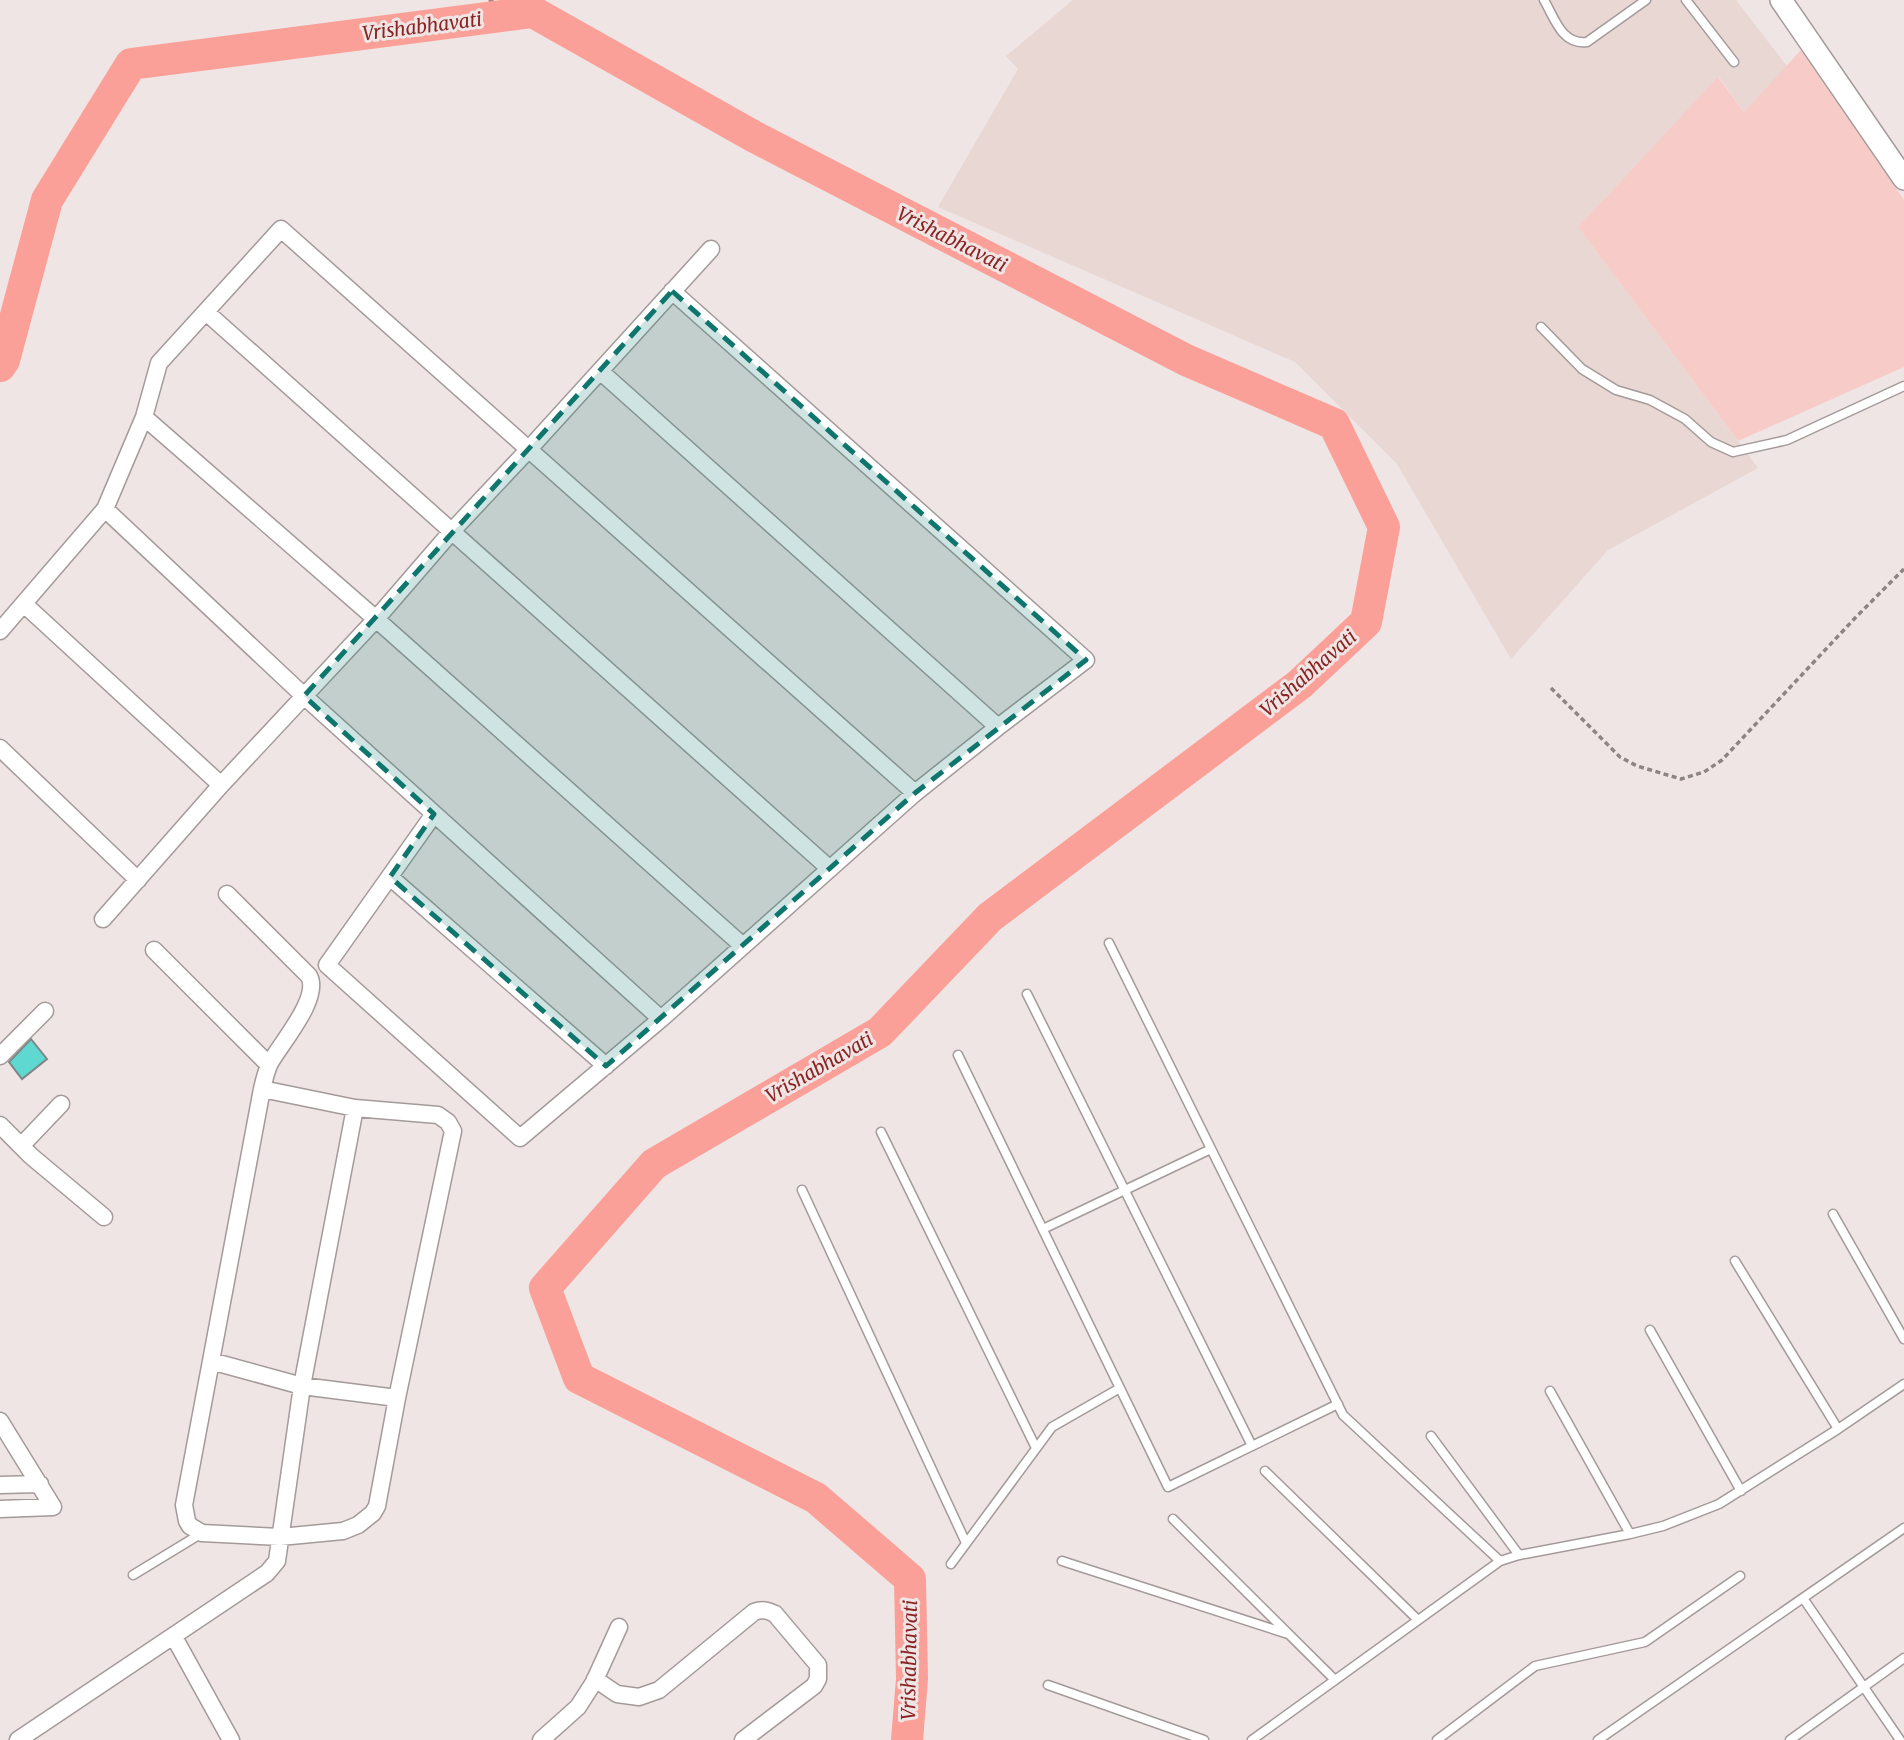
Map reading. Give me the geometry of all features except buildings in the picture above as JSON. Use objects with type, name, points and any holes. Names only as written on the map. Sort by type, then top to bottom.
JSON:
[{"type":"street","points":[[1781,0],[1904,179]]},
{"type":"street","points":[[0,631],[105,509],[144,417],[159,363],[281,229],[915,793]]},
{"type":"street","points":[[103,919],[221,785],[376,619],[452,531],[710,248]]},
{"type":"street","points":[[434,814],[327,965],[520,1138],[661,1019],[915,793],[1086,660],[672,291]]},
{"type":"street","points":[[206,312],[830,869]]},
{"type":"street","points":[[600,371],[998,727]]},
{"type":"street","points":[[144,417],[376,619],[743,946]]},
{"type":"street","points":[[105,509],[304,696],[661,1019]]},
{"type":"street","points":[[24,604],[221,785]]},
{"type":"street","points":[[0,748],[138,880]]},
{"type":"street","points":[[390,877],[606,1066]]},
{"type":"street","points":[[227,894],[309,976],[313,987],[308,1003],[269,1065],[262,1089],[184,1505],[190,1526],[202,1533],[280,1537],[343,1531],[358,1525],[373,1513],[377,1506],[453,1131],[448,1122],[438,1115],[355,1108],[262,1089]]},
{"type":"street","points":[[154,950],[269,1065]]},
{"type":"street","points":[[0,1056],[45,1011]]},
{"type":"street","points":[[21,1146],[61,1104]]},
{"type":"street","points":[[18,1740],[267,1573],[277,1561],[302,1386],[355,1108]]},
{"type":"street","points":[[0,1125],[104,1217]]},
{"type":"street","points":[[212,1361],[302,1386],[397,1398]]},
{"type":"street","points":[[0,1421],[54,1507],[0,1509]]},
{"type":"street","points":[[0,1485],[40,1485]]},
{"type":"street","points":[[595,1679],[617,1694],[639,1697],[659,1690],[754,1612],[760,1609],[768,1610],[775,1614],[818,1665],[818,1679],[814,1686],[743,1740]]},
{"type":"street","points":[[541,1740],[578,1707],[595,1679],[619,1627]]},
{"type":"street","points":[[174,1637],[231,1740]]},
{"type":"lane","points":[[1544,0],[1565,36],[1578,43],[1587,42],[1646,0]]},
{"type":"lane","points":[[1686,0],[1734,62]]},
{"type":"lane","points":[[1541,327],[1582,369],[1616,390],[1650,400],[1685,419],[1711,442],[1733,452],[1787,440],[1904,386]]},
{"type":"lane","points":[[1108,943],[1343,1415],[1500,1561]]},
{"type":"lane","points":[[1027,994],[1252,1446]]},
{"type":"lane","points":[[958,1055],[1168,1487],[1338,1404]]},
{"type":"lane","points":[[881,1132],[1036,1448]]},
{"type":"lane","points":[[1043,1229],[1211,1149]]},
{"type":"lane","points":[[802,1190],[966,1543]]},
{"type":"lane","points":[[1833,1214],[1904,1339]]},
{"type":"lane","points":[[1735,1261],[1838,1429]]},
{"type":"lane","points":[[1650,1330],[1741,1491]]},
{"type":"lane","points":[[1252,1740],[1500,1561],[1663,1526],[1719,1504],[1904,1384]]},
{"type":"lane","points":[[951,1564],[1052,1427],[1120,1388]]},
{"type":"lane","points":[[1550,1391],[1630,1534]]},
{"type":"lane","points":[[1431,1436],[1519,1555]]},
{"type":"lane","points":[[1265,1471],[1418,1620]]},
{"type":"lane","points":[[1173,1518],[1335,1680]]},
{"type":"lane","points":[[1598,1740],[1904,1528]]},
{"type":"lane","points":[[133,1575],[202,1533]]},
{"type":"lane","points":[[1062,1561],[1288,1634]]},
{"type":"lane","points":[[1437,1740],[1535,1666],[1645,1642],[1740,1576]]},
{"type":"lane","points":[[1803,1598],[1900,1740]]},
{"type":"lane","points":[[1790,1740],[1904,1658]]},
{"type":"lane","points":[[1048,1685],[1203,1740]]},
{"type":"path","points":[[1551,688],[1620,757],[1637,766],[1681,779],[1704,772],[1722,760],[1904,569]]},
{"type":"highlighted area","points":[[672,291],[1086,660],[915,793],[606,1066],[390,877],[434,814],[304,696]]},
{"type":"shaded area","points":[[1073,0],[1736,0],[1787,66],[1744,112],[1719,77],[1578,227],[1758,468],[1608,550],[1511,659],[1397,464],[1295,362],[938,207],[1018,69],[1006,56]]},
{"type":"shaded area","points":[[1801,50],[1904,200],[1904,367],[1738,441],[1578,227],[1718,77],[1744,112]]},
{"type":"waterway","points":[[491,0],[493,17]]},
{"type":"waterway","name":"Vrishabhavati","points":[[0,366],[4,360],[47,200],[131,64],[533,12],[753,136],[1186,360],[1334,424],[1384,527],[1366,622],[1300,684],[990,917],[880,1032],[654,1164],[545,1288],[579,1378],[816,1498],[910,1579],[912,1679],[907,1740]]}]
